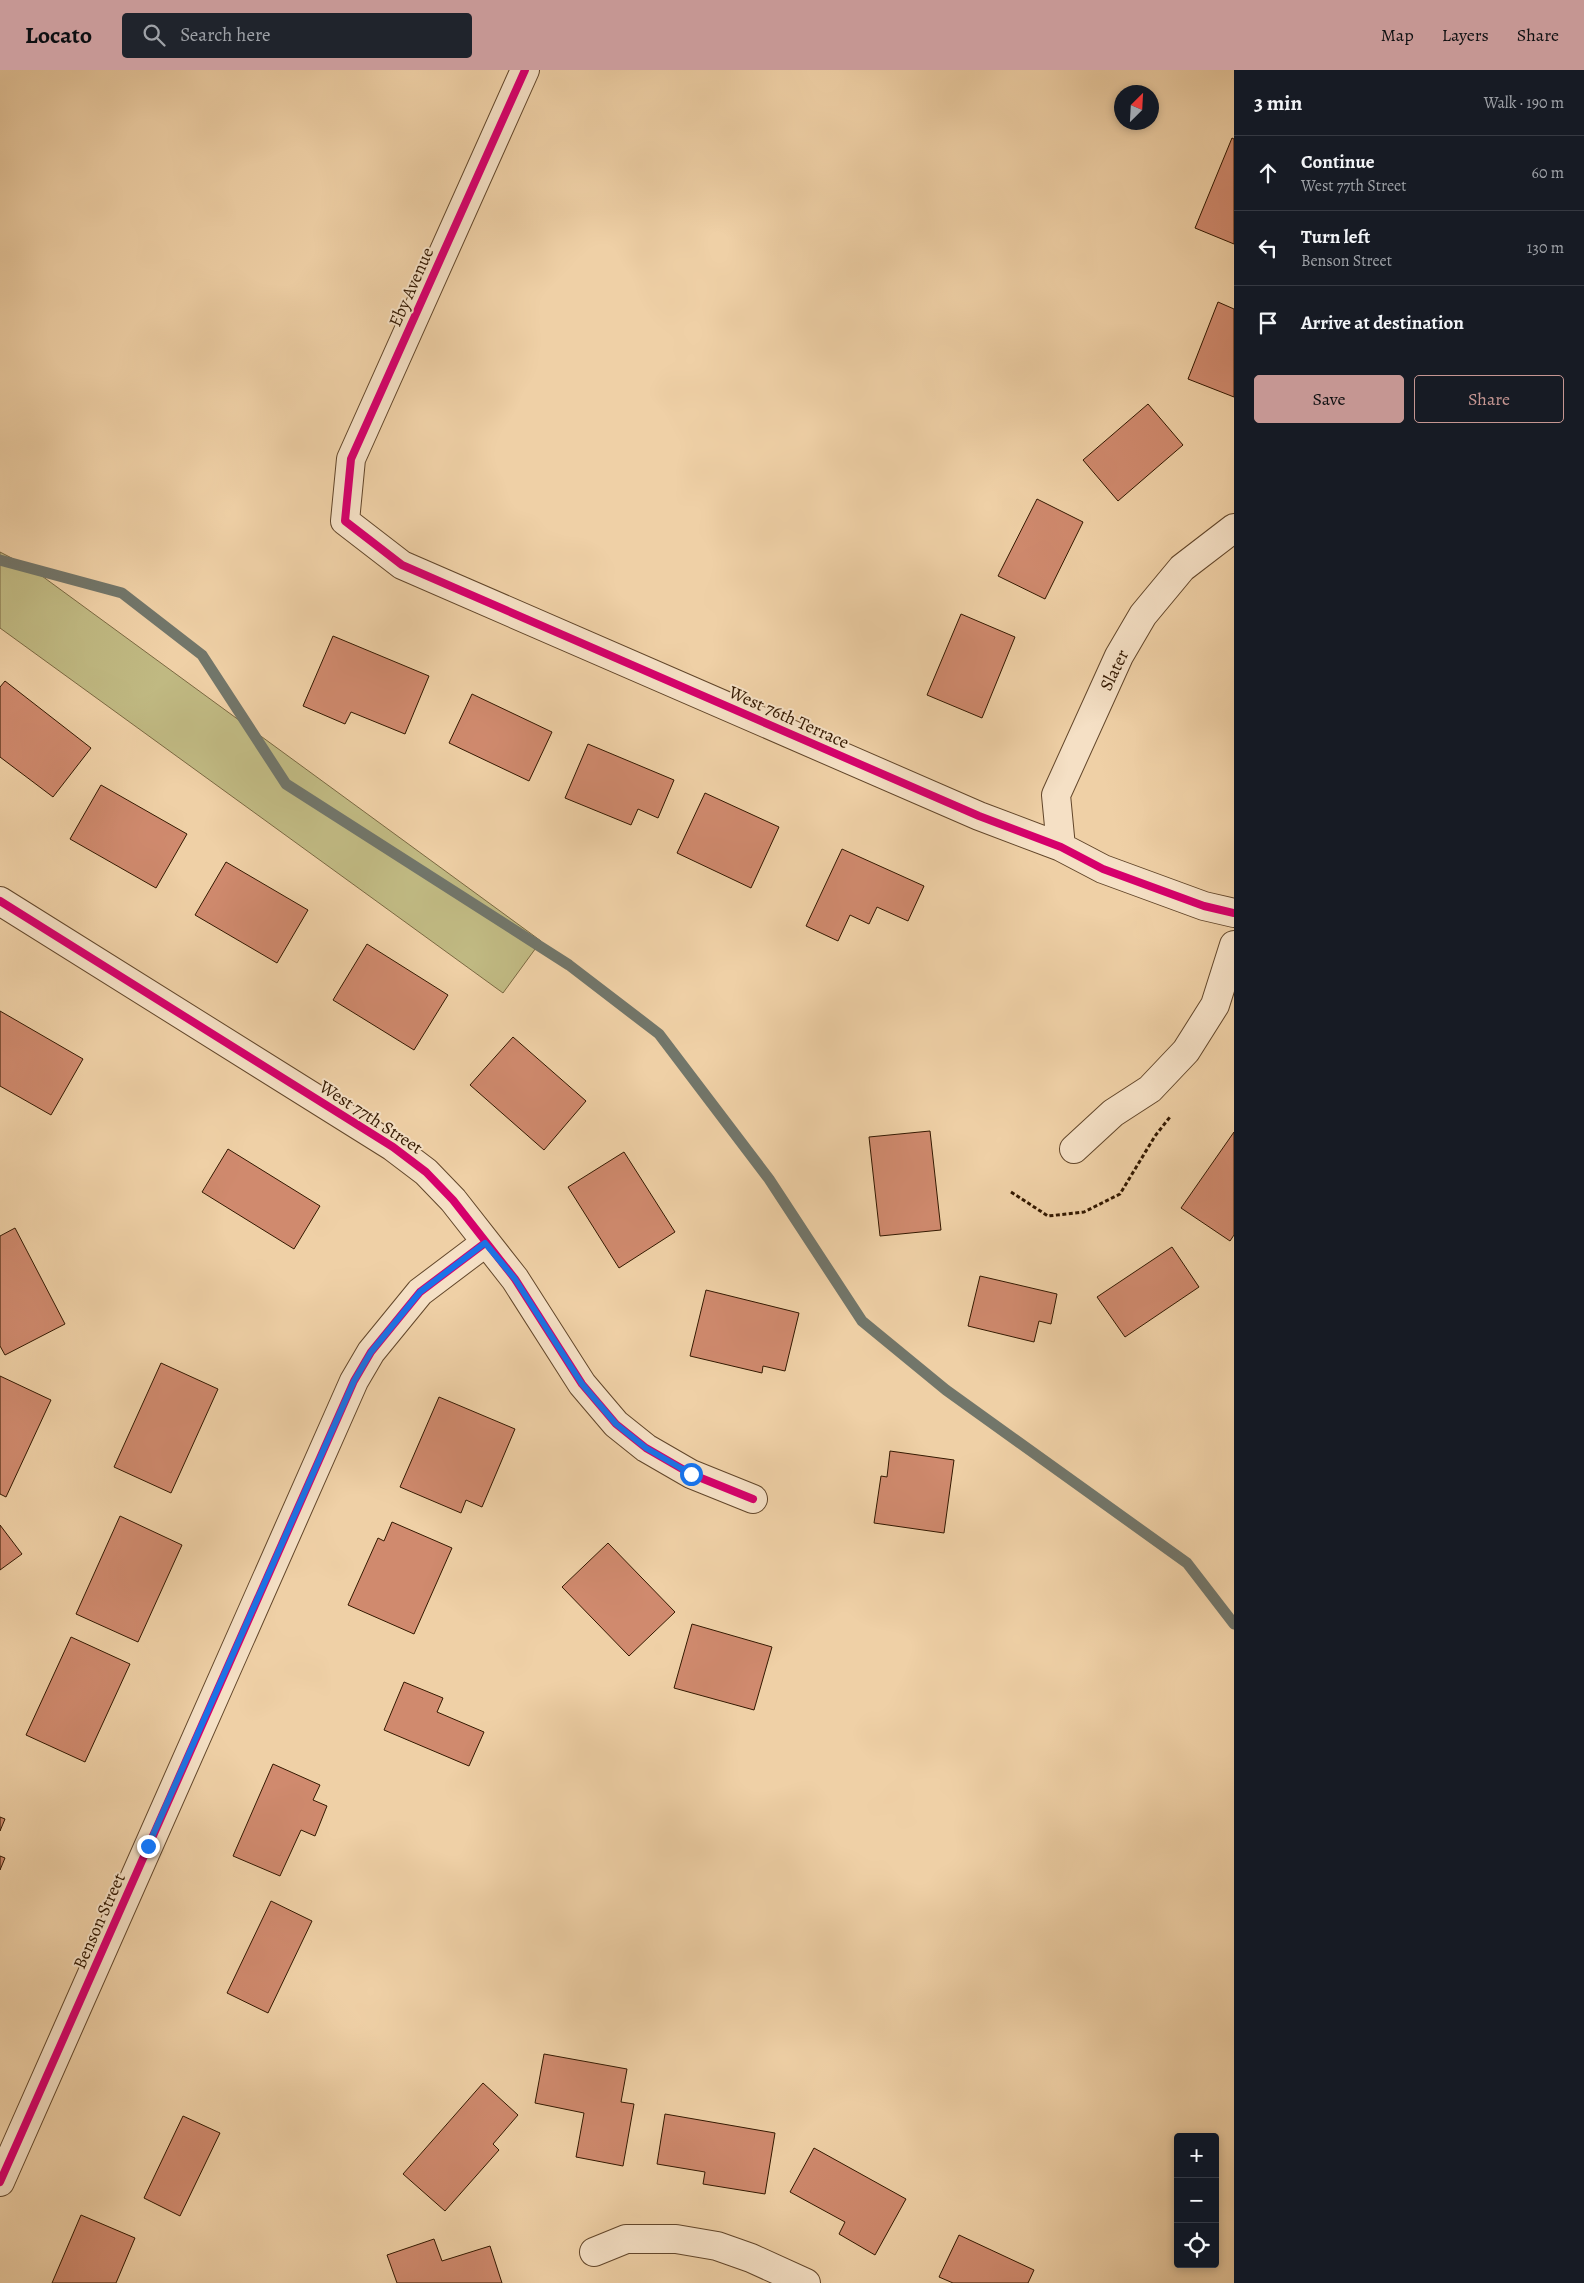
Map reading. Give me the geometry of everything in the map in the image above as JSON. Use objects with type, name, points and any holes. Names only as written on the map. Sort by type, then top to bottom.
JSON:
[{"type":"street","name":"Eby Avenue","points":[[345,521],[351,459],[525,70]]},
{"type":"street","name":"West 76th Terrace","points":[[345,521],[402,565],[970,812],[1061,847],[1103,869],[1204,906],[1234,913]]},
{"type":"street","name":"Slater","points":[[1061,847],[1056,795],[1119,656],[1143,614],[1182,568],[1234,528]]},
{"type":"street","name":"West 77th Street","points":[[0,901],[393,1147],[426,1172],[453,1200],[515,1279],[582,1384],[616,1424],[646,1448],[691,1474],[753,1499]]},
{"type":"street","points":[[1074,1148],[1113,1113],[1150,1089],[1186,1052],[1215,1005],[1234,946]]},
{"type":"street","name":"Benson Street","points":[[0,2182],[354,1381],[371,1352],[420,1292],[485,1243]]},
{"type":"street","points":[[594,2252],[626,2239],[676,2239],[717,2246],[751,2258],[806,2283]]},
{"type":"path","points":[[1011,1192],[1048,1216],[1084,1212],[1120,1194],[1155,1136],[1174,1112]]},
{"type":"shaded area","points":[[0,552],[31,568],[541,941],[503,993],[0,628]]},
{"type":"building","points":[[1232,138],[1234,139],[1234,244],[1195,228]]},
{"type":"building","points":[[1218,302],[1234,309],[1234,397],[1188,379]]},
{"type":"building","points":[[1148,404],[1183,445],[1118,501],[1083,460]]},
{"type":"building","points":[[1037,499],[1083,522],[1045,599],[998,576]]},
{"type":"building","points":[[961,614],[1015,637],[982,718],[927,695]]},
{"type":"building","points":[[333,636],[429,676],[405,734],[351,712],[345,724],[303,706]]},
{"type":"building","points":[[5,681],[91,748],[53,797],[0,757],[0,687]]},
{"type":"building","points":[[472,694],[552,732],[529,781],[449,743]]},
{"type":"building","points":[[588,744],[674,780],[658,818],[638,809],[631,825],[565,798]]},
{"type":"building","points":[[101,785],[187,834],[156,888],[70,839]]},
{"type":"building","points":[[705,793],[779,827],[751,888],[677,853]]},
{"type":"building","points":[[842,849],[924,886],[908,921],[877,907],[869,924],[850,915],[838,941],[806,926]]},
{"type":"building","points":[[226,862],[308,910],[277,963],[195,915]]},
{"type":"building","points":[[367,944],[448,995],[414,1050],[333,1000]]},
{"type":"building","points":[[0,1011],[83,1059],[51,1115],[0,1086]]},
{"type":"building","points":[[513,1037],[586,1101],[544,1150],[470,1085]]},
{"type":"building","points":[[930,1131],[941,1230],[880,1236],[869,1137]]},
{"type":"building","points":[[1234,1132],[1234,1235],[1230,1241],[1181,1208]]},
{"type":"building","points":[[228,1149],[320,1206],[294,1249],[202,1192]]},
{"type":"building","points":[[624,1152],[675,1232],[619,1268],[568,1187]]},
{"type":"building","points":[[15,1228],[65,1324],[5,1355],[0,1346],[0,1236]]},
{"type":"building","points":[[1172,1247],[1199,1287],[1125,1337],[1097,1297]]},
{"type":"building","points":[[980,1276],[1057,1294],[1051,1324],[1039,1321],[1034,1342],[968,1326]]},
{"type":"building","points":[[706,1290],[799,1313],[785,1371],[763,1366],[762,1373],[690,1356]]},
{"type":"building","points":[[161,1363],[218,1389],[171,1493],[114,1467]]},
{"type":"building","points":[[0,1376],[51,1400],[6,1497],[0,1494]]},
{"type":"building","points":[[439,1397],[515,1429],[482,1507],[466,1500],[461,1513],[400,1487]]},
{"type":"building","points":[[890,1451],[954,1460],[944,1533],[874,1523],[881,1476],[887,1477]]},
{"type":"building","points":[[120,1516],[182,1545],[138,1642],[76,1614]]},
{"type":"building","points":[[392,1522],[452,1548],[414,1634],[348,1605],[378,1538],[384,1541]]},
{"type":"building","points":[[0,1525],[22,1554],[0,1570]]},
{"type":"building","points":[[608,1543],[675,1612],[629,1656],[562,1587]]},
{"type":"building","points":[[692,1624],[772,1647],[754,1710],[674,1688]]},
{"type":"building","points":[[71,1637],[130,1664],[85,1762],[26,1735]]},
{"type":"building","points":[[404,1682],[443,1698],[437,1712],[484,1732],[469,1766],[384,1730]]},
{"type":"building","points":[[273,1764],[320,1785],[313,1800],[327,1806],[315,1836],[301,1830],[280,1876],[233,1856]]},
{"type":"building","points":[[0,1817],[5,1819],[0,1831]]},
{"type":"building","points":[[0,1856],[5,1858],[0,1870]]},
{"type":"building","points":[[271,1901],[312,1921],[268,2013],[227,1993]]},
{"type":"building","points":[[544,2054],[627,2069],[621,2102],[634,2104],[623,2166],[576,2157],[584,2113],[535,2103]]},
{"type":"building","points":[[483,2083],[518,2115],[493,2144],[499,2150],[445,2211],[403,2174]]},
{"type":"building","points":[[665,2114],[775,2133],[765,2194],[703,2184],[705,2172],[657,2164]]},
{"type":"building","points":[[183,2116],[220,2133],[180,2216],[144,2198]]},
{"type":"building","points":[[814,2148],[906,2199],[875,2255],[839,2234],[845,2222],[790,2192]]},
{"type":"building","points":[[81,2215],[135,2238],[116,2283],[52,2283]]},
{"type":"building","points":[[959,2235],[1034,2270],[1028,2283],[953,2283],[939,2277]]},
{"type":"building","points":[[434,2239],[442,2261],[490,2246],[502,2283],[397,2283],[387,2255]]},
{"type":"waterway","points":[[0,560],[122,593],[202,655],[286,784],[569,965],[659,1034],[769,1179],[862,1321],[946,1390],[1187,1563],[1234,1624]]},
{"type":"cycle path","points":[[525,70],[351,459],[345,521],[402,565],[979,816],[1061,847],[1103,869],[1204,906],[1234,913]]},
{"type":"cycle path","points":[[0,901],[393,1147],[426,1172],[453,1200],[515,1279],[582,1384],[616,1424],[646,1448],[691,1474],[753,1499]]},
{"type":"cycle path","points":[[0,2182],[354,1381],[371,1352],[420,1292],[485,1243]]},
{"type":"route","points":[[148,1846],[354,1381],[371,1352],[420,1292],[485,1243],[515,1279],[582,1384],[616,1424],[646,1448],[691,1474]]}]
